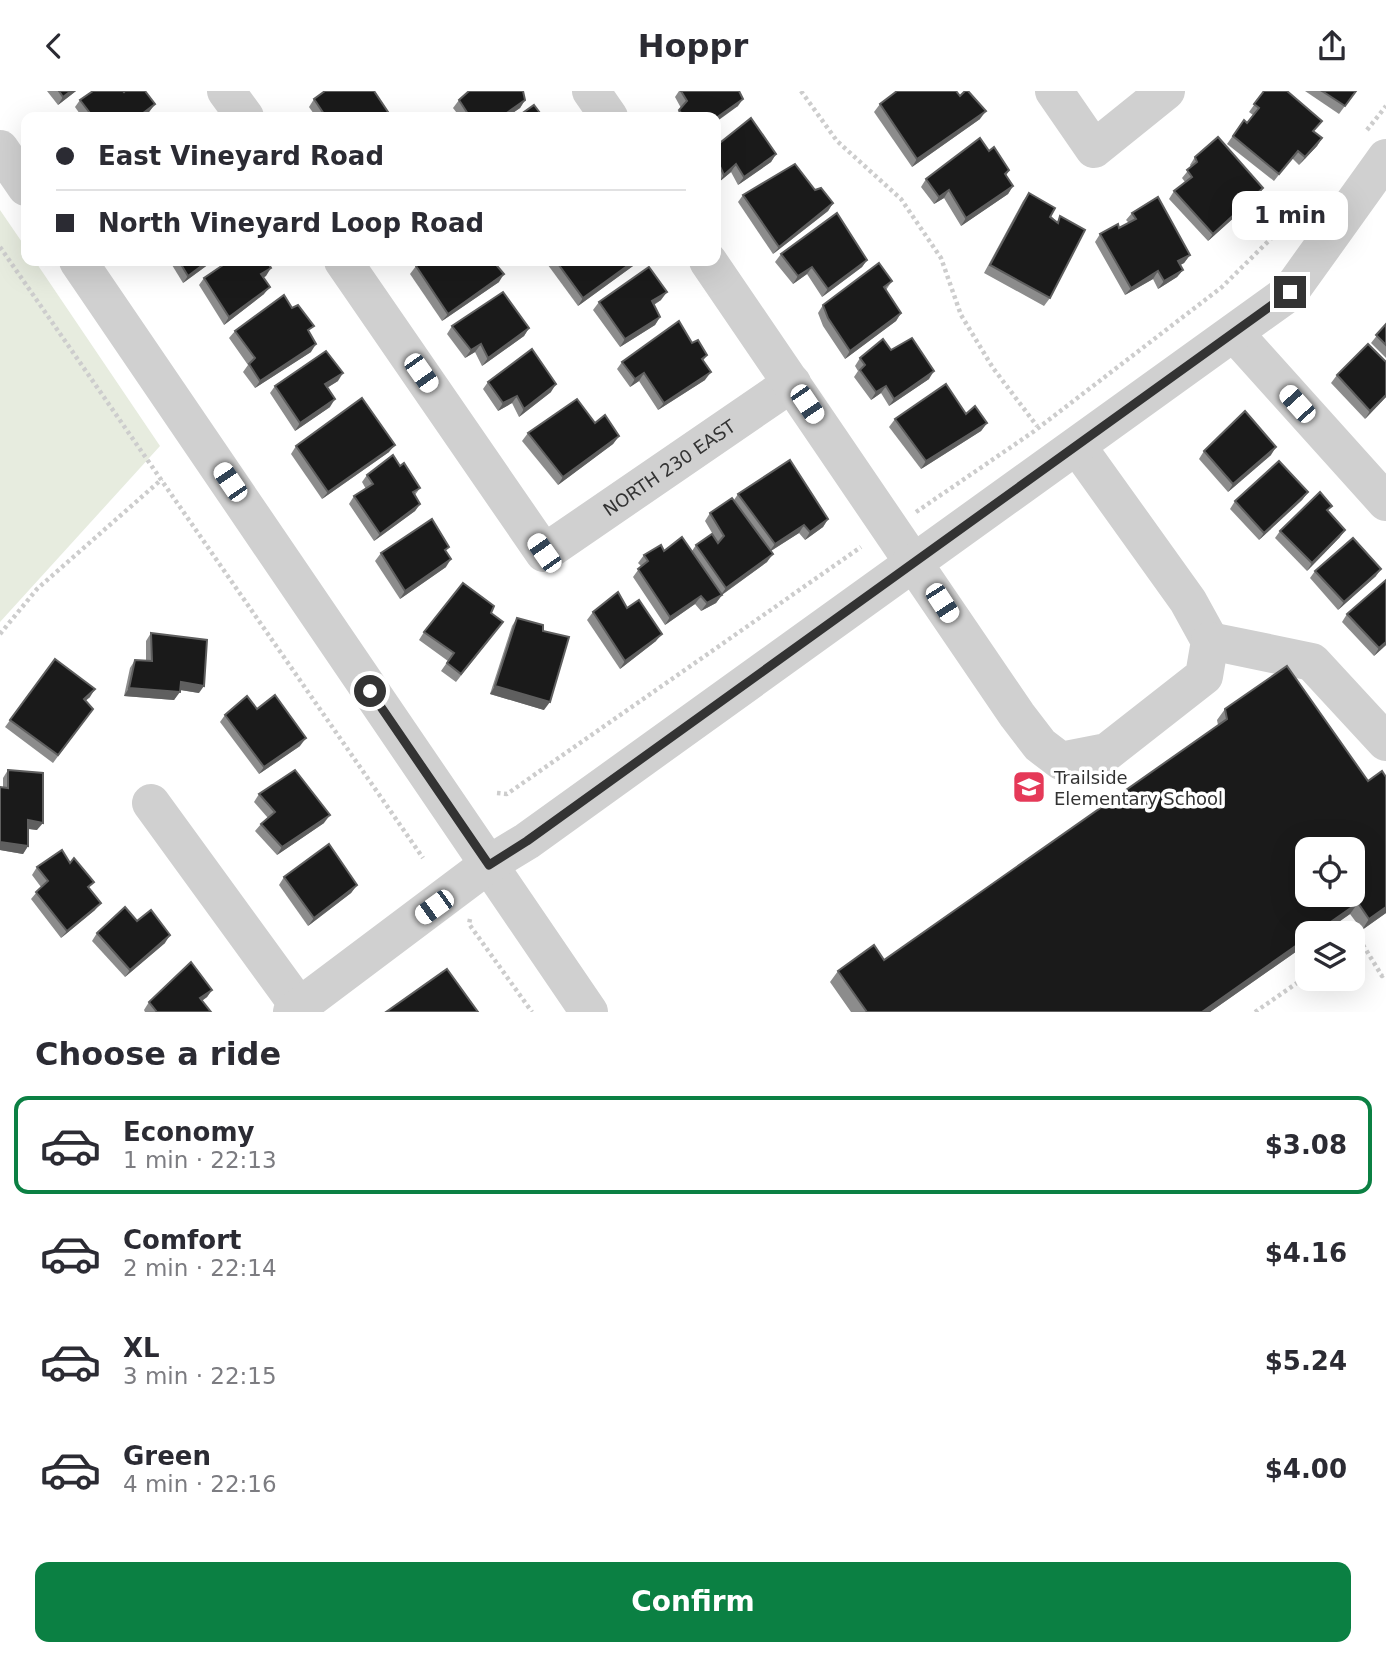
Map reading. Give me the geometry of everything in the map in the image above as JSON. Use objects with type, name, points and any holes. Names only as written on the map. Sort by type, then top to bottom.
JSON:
[{"type":"street","points":[[591,91],[606,112]]},
{"type":"street","points":[[1054,91],[1094,149],[1166,91]]},
{"type":"street","points":[[151,803],[298,1010],[489,865],[527,841],[1290,292],[1374,147]]},
{"type":"street","points":[[0,149],[21,180]]},
{"type":"street","points":[[81,266],[589,1012]]},
{"type":"street","name":"NORTH 230 EAST","points":[[346,266],[544,553],[792,383]]},
{"type":"street","points":[[711,266],[915,561],[1017,715],[1040,745],[1062,761],[1107,752],[1168,707],[1205,676],[1210,641],[1188,601],[1077,446]]},
{"type":"street","points":[[1234,333],[1381,485]]},
{"type":"street","points":[[1210,641],[1312,662],[1386,742]]},
{"type":"path","points":[[801,91],[837,141],[901,199],[941,258],[961,315],[993,368],[1037,426]]},
{"type":"path","points":[[1374,147],[1386,106]]},
{"type":"path","points":[[912,514],[1037,426],[1222,286],[1322,186]]},
{"type":"path","points":[[0,247],[423,858]]},
{"type":"path","points":[[0,634],[37,589],[162,479]]},
{"type":"path","points":[[497,793],[507,794],[861,547]]},
{"type":"path","points":[[472,911],[469,924],[532,1012]]},
{"type":"path","points":[[1365,948],[1382,975],[1386,973]]},
{"type":"path","points":[[1255,1012],[1295,984]]},
{"type":"shaded area","points":[[0,210],[21,241],[21,266],[38,266],[160,446],[0,622]]},
{"type":"building","points":[[59,91],[71,91],[63,97]]},
{"type":"building","points":[[93,91],[145,91],[155,104],[145,112],[89,112],[80,100]]},
{"type":"building","points":[[325,91],[374,91],[388,112],[323,112],[314,99]]},
{"type":"building","points":[[469,91],[523,91],[525,100],[508,112],[467,112],[459,100]]},
{"type":"building","points":[[681,91],[739,91],[743,99],[721,114],[721,112],[680,112],[679,110],[687,101]]},
{"type":"building","points":[[897,91],[956,91],[960,96],[968,91],[986,111],[917,159],[880,104]]},
{"type":"building","points":[[1264,91],[1287,91],[1322,121],[1313,131],[1322,138],[1305,157],[1298,151],[1279,174],[1233,136],[1244,120],[1247,123],[1259,108],[1254,104]]},
{"type":"building","points":[[1322,91],[1356,91],[1345,106]]},
{"type":"building","points":[[534,105],[539,112],[524,112]]},
{"type":"building","points":[[751,118],[776,154],[744,177],[736,164],[724,175],[721,169],[721,142]]},
{"type":"building","points":[[1218,137],[1263,188],[1213,234],[1174,191],[1192,177],[1187,170],[1197,162],[1195,157]]},
{"type":"building","points":[[980,138],[989,151],[994,147],[1009,170],[1005,174],[1013,186],[966,218],[949,190],[939,197],[926,179]]},
{"type":"building","points":[[795,164],[815,190],[821,188],[833,203],[779,247],[743,195]]},
{"type":"building","points":[[1029,193],[1055,208],[1050,217],[1058,223],[1060,216],[1085,230],[1050,298],[990,265]]},
{"type":"building","points":[[1158,197],[1190,255],[1178,261],[1183,270],[1164,281],[1158,271],[1131,288],[1100,234],[1118,224],[1119,228],[1136,219],[1132,213]]},
{"type":"building","points":[[837,213],[867,260],[828,289],[812,267],[798,276],[781,254]]},
{"type":"building","points":[[879,263],[892,281],[884,287],[901,313],[850,351],[828,318],[823,305]]},
{"type":"building","points":[[182,266],[201,266],[188,276]]},
{"type":"building","points":[[222,266],[271,268],[261,274],[270,287],[229,317],[204,278]]},
{"type":"building","points":[[416,266],[497,266],[504,274],[448,314]]},
{"type":"building","points":[[560,266],[627,266],[583,298]]},
{"type":"building","points":[[649,267],[667,292],[652,301],[660,317],[625,339],[599,302]]},
{"type":"building","points":[[503,292],[529,328],[488,358],[481,344],[471,350],[452,326]]},
{"type":"building","points":[[284,295],[292,308],[298,305],[314,326],[308,330],[316,344],[260,381],[249,364],[255,358],[235,331]]},
{"type":"building","points":[[679,321],[692,343],[698,340],[707,355],[702,359],[711,372],[664,403],[644,373],[635,379],[622,362]]},
{"type":"building","points":[[1386,324],[1386,345],[1376,335]]},
{"type":"building","points":[[912,338],[934,371],[894,399],[886,386],[876,392],[860,370],[865,365],[860,358],[883,339],[891,350]]},
{"type":"building","points":[[1368,344],[1386,362],[1386,395],[1370,411],[1337,375]]},
{"type":"building","points":[[532,349],[556,384],[524,409],[517,396],[503,403],[488,382]]},
{"type":"building","points":[[326,351],[343,373],[325,384],[335,399],[300,423],[275,386]]},
{"type":"building","points":[[946,384],[966,414],[975,406],[987,423],[926,461],[895,419]]},
{"type":"building","points":[[362,398],[395,445],[328,492],[296,446]]},
{"type":"building","points":[[577,399],[595,423],[605,415],[619,436],[563,477],[528,433]]},
{"type":"building","points":[[1245,411],[1276,447],[1233,484],[1204,451]]},
{"type":"building","points":[[393,455],[400,466],[404,463],[420,488],[413,492],[420,504],[380,534],[354,496],[373,484],[367,475]]},
{"type":"building","points":[[790,460],[828,519],[810,532],[804,525],[775,544],[738,494]]},
{"type":"building","points":[[1279,461],[1308,492],[1264,533],[1235,501]]},
{"type":"building","points":[[1320,492],[1332,506],[1327,510],[1345,530],[1312,563],[1280,531]]},
{"type":"building","points":[[732,498],[773,554],[726,588],[696,545],[712,534],[718,543],[724,536],[710,513]]},
{"type":"building","points":[[432,519],[449,547],[445,550],[451,559],[405,591],[381,553]]},
{"type":"building","points":[[682,537],[722,595],[707,603],[701,596],[670,617],[638,569],[648,561],[644,555],[661,545],[664,551]]},
{"type":"building","points":[[1353,538],[1381,569],[1344,602],[1315,571]]},
{"type":"building","points":[[1386,580],[1386,642],[1379,648],[1347,614]]},
{"type":"building","points":[[463,583],[494,606],[491,613],[503,622],[461,674],[447,663],[454,653],[424,632]]},
{"type":"building","points":[[618,592],[627,608],[639,600],[662,634],[625,661],[593,612]]},
{"type":"building","points":[[517,618],[543,625],[543,631],[569,637],[550,702],[495,686]]},
{"type":"building","points":[[151,633],[207,640],[204,686],[181,682],[180,692],[129,688],[135,660],[152,661]]},
{"type":"building","points":[[55,659],[95,689],[84,699],[93,709],[58,755],[10,720]]},
{"type":"building","points":[[1287,666],[1368,781],[1382,771],[1386,777],[1386,907],[1369,919],[1361,907],[1365,907],[1365,837],[1295,837],[1295,907],[1352,907],[1332,921],[1295,921],[1295,946],[1202,1012],[867,1012],[838,971],[874,945],[884,960],[1227,719],[1225,709]]},
{"type":"building","points":[[275,695],[306,738],[264,767],[225,715],[247,696],[257,709]]},
{"type":"building","points":[[8,770],[43,773],[43,823],[28,820],[28,846],[0,842],[0,787],[8,788]]},
{"type":"building","points":[[295,770],[330,815],[282,847],[261,824],[275,812],[259,794]]},
{"type":"building","points":[[329,844],[357,885],[314,918],[284,877]]},
{"type":"building","points":[[62,850],[70,863],[74,858],[94,882],[88,887],[101,903],[67,931],[36,892],[48,881],[37,867]]},
{"type":"building","points":[[125,907],[137,921],[151,910],[170,935],[130,970],[97,933]]},
{"type":"building","points":[[191,962],[212,990],[200,998],[211,1012],[157,1012],[149,1002]]},
{"type":"building","points":[[447,969],[478,1012],[386,1012]]},
{"type":"place","name":"Trailside Elementary School","points":[[1029,787]]},
{"type":"route","points":[[370,691],[489,865],[527,841],[1290,292]]}]
